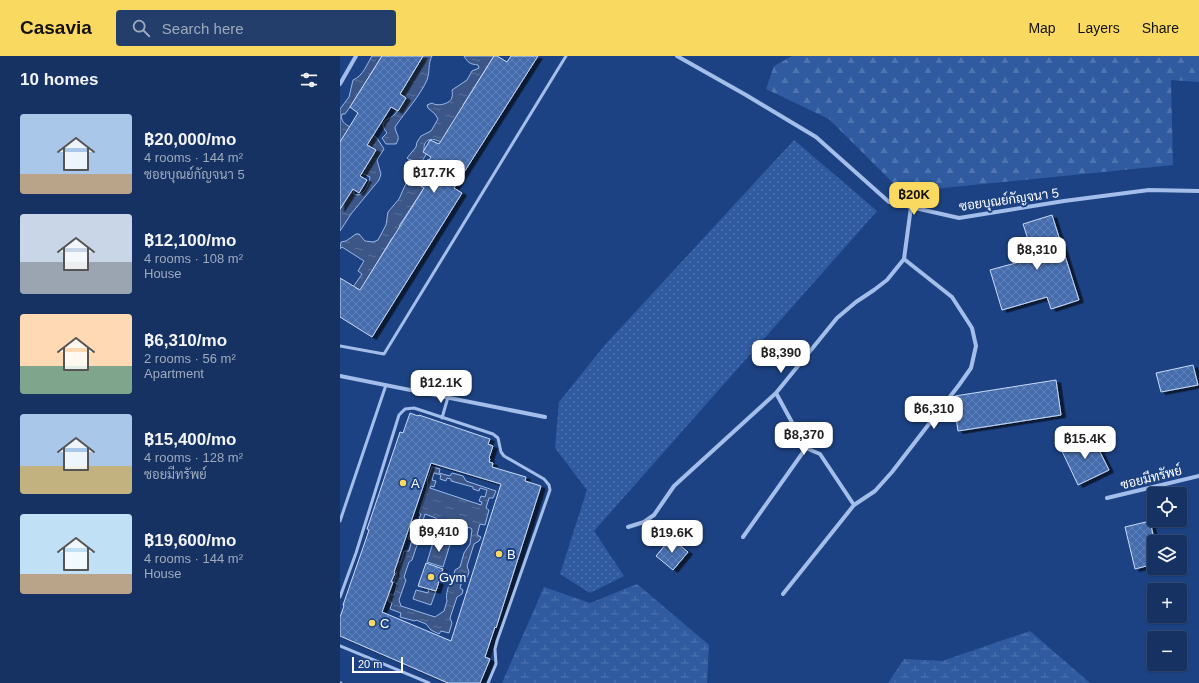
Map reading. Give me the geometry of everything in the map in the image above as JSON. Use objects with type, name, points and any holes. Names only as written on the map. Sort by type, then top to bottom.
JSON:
[{"type":"street","points":[[340,84],[356,56]]},
{"type":"street","name":"ซอยบุณย์กัญจนา 5","points":[[677,56],[816,137],[889,202],[959,218],[1064,201],[1149,190],[1199,191]]},
{"type":"street","points":[[628,527],[644,522],[654,515],[674,486],[776,393],[837,318],[856,302],[887,280],[904,259],[911,207]]},
{"type":"street","points":[[782,594],[854,505],[875,491],[971,368],[976,346],[972,328],[952,296],[904,259]]},
{"type":"street","points":[[340,376],[545,417]]},
{"type":"street","points":[[776,393],[806,448],[820,454],[854,505]]},
{"type":"street","points":[[743,536],[806,448]]},
{"type":"street","name":"ซอยมีทรัพย์","points":[[1108,498],[1199,476]]},
{"type":"lane","points":[[340,346],[384,354],[566,56]]},
{"type":"lane","points":[[340,521],[386,385]]},
{"type":"lane","points":[[442,418],[448,397]]},
{"type":"lane","points":[[340,597],[356,553],[399,415],[405,409],[414,408],[494,434],[498,438],[501,452],[504,456],[544,479],[549,485],[550,490],[497,641],[495,650],[496,664],[488,683]]},
{"type":"lane","points":[[340,646],[429,683]]},
{"type":"green space","points":[[792,56],[1199,56],[1199,82],[1171,80],[1173,165],[902,192],[829,119],[766,89],[774,66]]},
{"type":"green space","points":[[794,140],[877,211],[594,531],[624,576],[590,593],[560,574],[587,490],[555,448],[559,402],[604,346]]},
{"type":"green space","points":[[637,584],[709,645],[707,683],[502,683],[544,587],[590,603]]},
{"type":"green space","points":[[1030,631],[1090,683],[888,683],[904,659],[942,661]]},
{"type":"water","points":[[372,56],[382,56],[350,107],[345,114],[342,114],[342,120],[350,127],[340,142],[340,109],[349,97],[353,80],[362,73]]},
{"type":"water","points":[[423,56],[432,56],[427,80],[395,127],[398,137],[396,144],[386,144],[382,138],[387,133],[384,129],[383,123],[395,114],[406,98],[400,94]]},
{"type":"water","points":[[464,56],[494,56],[463,105],[476,114],[441,142],[431,139],[428,140],[424,147],[424,151],[427,153],[421,163],[408,159],[407,158],[416,147],[421,136],[431,131],[438,119],[427,105],[432,103],[440,105],[447,103],[451,99],[452,90],[467,80],[472,71],[479,68],[478,65],[468,62]]},
{"type":"water","points":[[368,132],[377,138],[384,149],[377,160],[381,174],[379,180],[351,214],[340,231],[340,209],[353,189],[354,194],[358,195],[363,192],[370,177],[362,173],[376,150],[363,142]]},
{"type":"water","points":[[428,159],[450,173],[418,184],[424,188],[399,226],[413,235],[392,238],[360,291],[353,287],[362,274],[358,271],[364,261],[342,247],[340,249],[341,242],[346,241],[356,234],[359,234],[365,241],[373,242],[378,240],[386,225],[388,212],[399,199],[407,181],[412,175],[412,169],[417,165],[422,166]]},
{"type":"water","points":[[432,467],[440,469],[439,473],[450,476],[452,473],[463,476],[466,481],[496,491],[493,498],[489,498],[486,508],[489,510],[485,525],[480,524],[477,535],[481,537],[479,541],[474,544],[467,566],[469,572],[467,578],[463,578],[460,588],[463,590],[462,594],[457,597],[450,618],[452,623],[449,633],[441,631],[439,634],[431,630],[426,624],[416,620],[400,617],[401,613],[390,609],[392,603],[388,601],[390,594],[394,595],[397,584],[394,582],[397,572],[394,570],[397,562],[401,562],[404,551],[409,551],[412,540],[408,539],[410,534],[413,532],[415,525],[417,525],[421,514],[419,513],[428,485],[427,481]],"holes":[[[434,473],[441,475],[440,479],[446,481],[447,478],[451,479],[451,481],[473,487],[473,489],[479,491],[480,488],[487,490],[485,497],[481,496],[479,501],[482,502],[481,505],[430,488],[431,486],[434,487],[436,481],[432,480]],[[425,514],[436,518],[434,526],[458,534],[461,526],[471,528],[472,530],[470,544],[464,553],[460,567],[455,570],[452,577],[447,593],[447,601],[444,611],[435,617],[401,606],[399,600],[406,580],[404,577],[409,562],[412,560]]]},
{"type":"water","points":[[436,533],[452,538],[443,567],[427,562]]},
{"type":"water","points":[[429,589],[436,591],[431,605],[413,599],[416,590],[428,593]]},
{"type":"building","points":[[382,56],[423,56],[400,94],[406,98],[398,111],[391,107],[367,145],[376,150],[360,176],[367,180],[359,193],[353,189],[340,209],[340,142],[358,113],[350,107]]},
{"type":"building","points":[[494,56],[497,56],[507,62],[511,56],[538,56],[454,188],[462,193],[372,337],[340,317],[340,278],[360,290],[424,188],[416,181],[431,157],[423,152],[430,140],[439,144]]},
{"type":"building","points":[[1052,215],[1079,300],[1051,309],[1047,297],[1002,310],[990,270],[1034,258],[1023,224]]},
{"type":"building","points":[[1193,365],[1198,385],[1161,392],[1156,373]]},
{"type":"building","points":[[1056,380],[1061,415],[958,431],[953,398],[955,396]]},
{"type":"building","points":[[410,413],[490,439],[488,444],[493,446],[489,462],[493,463],[492,467],[526,477],[525,481],[541,486],[496,628],[495,627],[485,657],[490,659],[480,683],[448,683],[340,636],[340,617],[344,606],[343,605],[369,530],[367,529],[400,432],[403,433]],"holes":[[[431,463],[501,484],[451,641],[382,612]]]},
{"type":"building","points":[[1091,434],[1109,470],[1078,485],[1061,449]]},
{"type":"building","points":[[1147,522],[1147,527],[1151,527],[1153,535],[1147,535],[1147,566],[1135,569],[1125,527]]},
{"type":"building","points":[[671,538],[688,552],[673,570],[656,556]]},
{"type":"building","name":"Gym","points":[[426,563],[443,569],[436,591],[418,586]]},
{"type":"place","name":"A","points":[[403,483]]},
{"type":"place","name":"B","points":[[499,554]]},
{"type":"place","name":"Gym","points":[[431,577]]},
{"type":"place","name":"C","points":[[372,623]]}]
